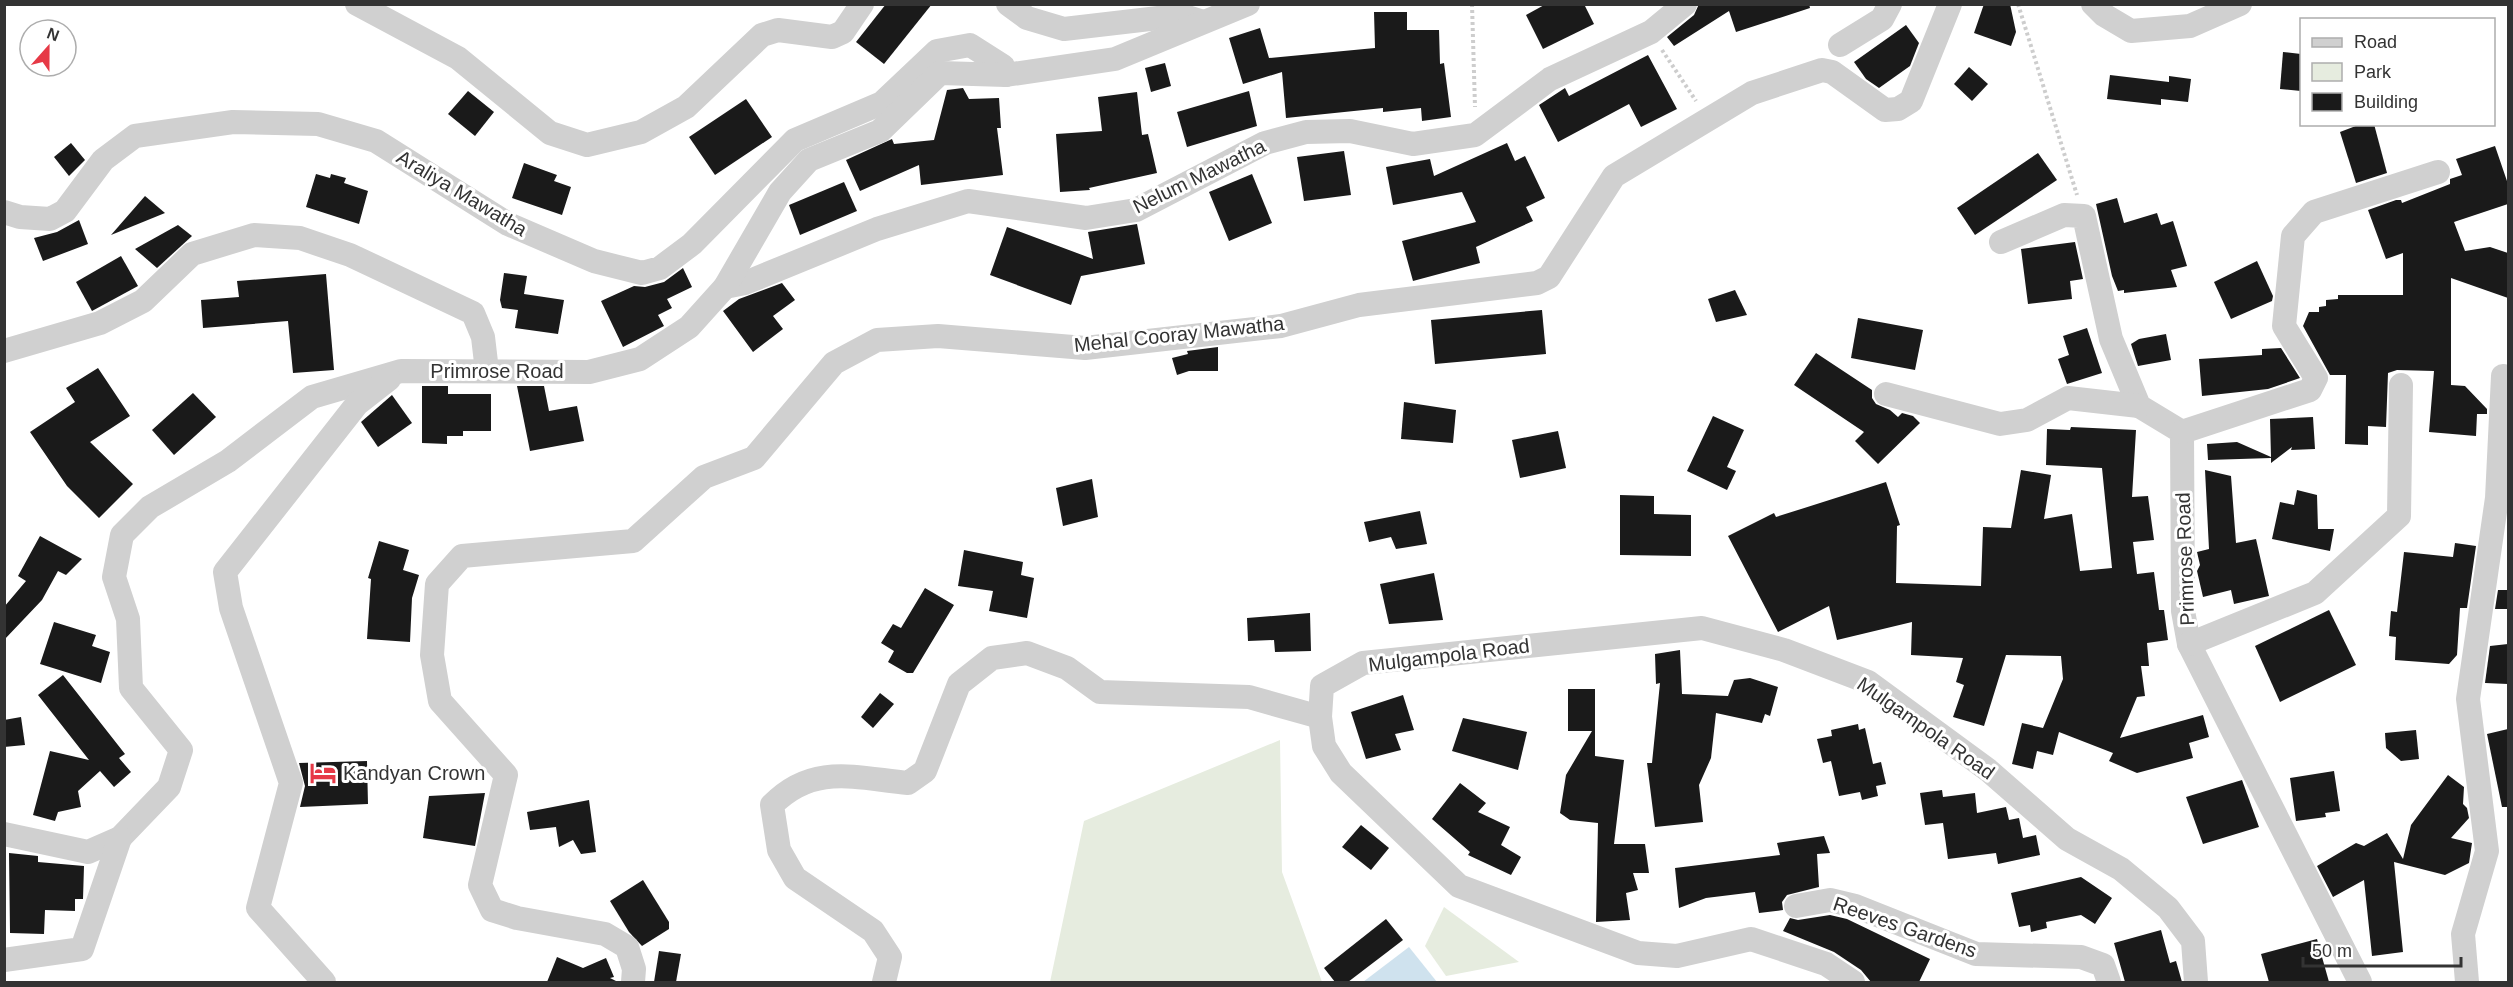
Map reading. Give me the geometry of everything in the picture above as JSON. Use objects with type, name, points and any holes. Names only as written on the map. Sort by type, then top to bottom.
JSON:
[{"type":"street","points":[[357,4],[458,58],[550,133],[587,145],[640,132],[686,108],[762,35],[778,30],[832,37],[843,32],[862,4]]},
{"type":"street","points":[[1008,4],[1028,18],[1064,29],[1184,16],[1203,21]]},
{"type":"street","name":"Primrose Road","points":[[4,834],[88,852],[120,838],[169,787],[181,750],[131,688],[128,619],[114,577],[122,535],[150,507],[228,461],[312,397],[400,370],[589,372],[640,359],[689,327],[725,287],[780,192],[809,160],[880,131],[940,72],[1006,75],[1115,59],[1248,4]]},
{"type":"street","name":"Nelum Mawatha","points":[[725,287],[745,283],[877,229],[968,201],[1086,218],[1136,210],[1265,143],[1306,132],[1350,131],[1413,144],[1475,135],[1550,79],[1651,32],[1685,4]]},
{"type":"street","points":[[1840,45],[1882,19],[1890,4]]},
{"type":"street","name":"Mehal Cooray Mawatha","points":[[633,982],[634,969],[627,947],[605,934],[517,918],[492,910],[480,885],[506,775],[440,701],[432,655],[437,584],[462,556],[633,541],[704,477],[754,458],[834,363],[877,340],[938,336],[1085,348],[1281,326],[1359,305],[1538,283],[1549,277],[1614,176],[1752,93],[1822,70],[1832,72],[1885,110],[1898,109],[1911,101],[1950,4]]},
{"type":"street","points":[[2093,4],[2104,15],[2131,31],[2190,26],[2240,4]]},
{"type":"street","name":"Araliya Mawatha","points":[[4,212],[20,217],[50,219],[65,211],[103,160],[135,136],[233,122],[318,124],[375,141],[508,224],[594,261],[642,273],[660,268],[692,244],[795,140],[882,103],[937,51],[970,45],[1003,66],[1006,75]]},
{"type":"street","points":[[1886,394],[2000,424],[2027,420],[2068,398],[2139,406],[2182,432],[2310,390],[2316,378],[2284,326],[2293,236],[2314,212],[2438,172]]},
{"type":"street","points":[[2001,242],[2064,215],[2084,216],[2111,339],[2139,406]]},
{"type":"street","points":[[4,351],[100,323],[143,301],[192,254],[254,235],[300,238],[350,255],[473,313],[483,337],[487,371]]},
{"type":"street","points":[[324,982],[258,908],[291,783],[231,608],[225,572],[357,404],[400,370]]},
{"type":"street","points":[[2467,982],[2463,934],[2487,851],[2468,699],[2497,498],[2503,376]]},
{"type":"street","points":[[2189,644],[2315,593],[2399,516],[2401,385]]},
{"type":"street","name":"Primrose Road","points":[[2182,432],[2183,611],[2189,644],[2361,982]]},
{"type":"street","name":"Mulgampola Road","points":[[1853,982],[1826,964],[1751,939],[1677,956],[1638,953],[1459,886],[1341,773],[1324,746],[1320,717],[1322,686],[1363,663],[1702,628],[1784,650],[1868,682],[1988,770],[2067,839],[2121,869],[2168,908],[2193,941],[2196,982]]},
{"type":"street","points":[[884,982],[890,957],[873,931],[795,878],[779,850],[772,805],[786,790],[822,775],[909,783],[925,771],[959,684],[992,658],[1027,653],[1067,668],[1100,692],[1249,697],[1320,717]]},
{"type":"street","points":[[4,960],[82,949],[120,838]]},
{"type":"street","name":"Reeves Gardens","points":[[1796,906],[1830,900],[1855,906],[1976,954],[2081,957],[2103,965],[2109,982]]},
{"type":"path","points":[[1472,4],[1475,135]]},
{"type":"path","points":[[2018,4],[2084,216]]},
{"type":"path","points":[[1651,32],[1694,100],[1705,103]]},
{"type":"green space","points":[[1280,740],[1282,872],[1322,982],[1050,982],[1084,821]]},
{"type":"green space","points":[[1444,907],[1519,962],[1446,976],[1425,946]]},
{"type":"water","points":[[1409,947],[1437,982],[1363,982]]},
{"type":"building","points":[[886,4],[932,4],[884,64],[856,42]]},
{"type":"building","points":[[1546,4],[1584,4],[1594,24],[1543,49],[1526,15]]},
{"type":"building","points":[[1699,4],[1809,4],[1810,8],[1736,32],[1729,11],[1674,46],[1667,37],[1694,15]]},
{"type":"building","points":[[1984,4],[2010,4],[2016,32],[2011,46],[1974,33]]},
{"type":"building","points":[[1374,12],[1407,12],[1407,30],[1439,30],[1440,64],[1444,63],[1451,117],[1422,121],[1421,108],[1383,112],[1383,108],[1286,118],[1282,72],[1243,84],[1229,38],[1260,28],[1269,58],[1375,48]]},
{"type":"building","points":[[1906,25],[1919,43],[1910,66],[1879,88],[1866,79],[1854,62]]},
{"type":"building","points":[[2283,52],[2300,54],[2300,91],[2280,89]]},
{"type":"building","points":[[1648,55],[1677,109],[1641,127],[1629,104],[1558,142],[1539,105],[1565,88],[1569,96]]},
{"type":"building","points":[[1165,63],[1171,86],[1151,92],[1145,68]]},
{"type":"building","points":[[1969,67],[1988,84],[1972,101],[1954,84]]},
{"type":"building","points":[[2110,75],[2169,82],[2169,76],[2191,79],[2188,102],[2161,99],[2161,105],[2107,99]]},
{"type":"building","points":[[963,88],[969,99],[999,98],[1001,128],[997,128],[1003,175],[921,185],[919,165],[860,191],[846,160],[892,139],[894,144],[934,140],[947,90]]},
{"type":"building","points":[[468,91],[494,112],[475,136],[448,114]]},
{"type":"building","points":[[1249,91],[1257,126],[1187,147],[1177,112]]},
{"type":"building","points":[[1137,92],[1142,135],[1148,134],[1157,173],[1089,188],[1090,190],[1060,192],[1056,134],[1102,131],[1098,97]]},
{"type":"building","points":[[746,99],[772,137],[715,175],[689,137]]},
{"type":"building","points":[[2356,126],[2375,126],[2387,173],[2356,183],[2340,132]]},
{"type":"building","points":[[71,143],[85,160],[69,176],[54,157]]},
{"type":"building","points":[[1507,143],[1515,161],[1525,156],[1545,198],[1526,207],[1533,221],[1476,247],[1480,263],[1413,281],[1402,241],[1476,222],[1462,192],[1393,205],[1386,167],[1430,159],[1434,176]]},
{"type":"building","points":[[2495,146],[2508,184],[2508,204],[2454,222],[2465,251],[2490,247],[2508,253],[2508,298],[2451,278],[2451,385],[2465,386],[2487,409],[2487,414],[2477,414],[2476,436],[2429,432],[2434,371],[2397,370],[2388,373],[2386,427],[2368,426],[2368,445],[2345,444],[2346,375],[2330,375],[2303,326],[2309,312],[2319,312],[2319,307],[2326,306],[2326,300],[2338,299],[2338,295],[2403,295],[2403,253],[2386,259],[2368,210],[2396,200],[2401,200],[2402,203],[2450,184],[2450,179],[2462,175],[2456,159]]},
{"type":"building","points":[[1344,151],[1351,195],[1304,201],[1297,157]]},
{"type":"building","points":[[2038,153],[2057,180],[1975,235],[1957,208]]},
{"type":"building","points":[[524,163],[557,175],[554,181],[571,187],[562,215],[512,198]]},
{"type":"building","points":[[316,174],[330,178],[331,174],[346,178],[344,183],[368,191],[359,224],[306,207]]},
{"type":"building","points":[[1252,174],[1272,223],[1229,241],[1209,192]]},
{"type":"building","points":[[844,182],[857,211],[800,235],[789,205]]},
{"type":"building","points":[[145,196],[165,213],[111,235]]},
{"type":"building","points":[[2117,198],[2124,223],[2157,213],[2161,225],[2173,221],[2187,266],[2171,270],[2177,287],[2124,293],[2124,290],[2118,291],[2112,276],[2096,204]]},
{"type":"building","points":[[79,220],[88,244],[43,261],[34,238],[57,232]]},
{"type":"building","points":[[1137,224],[1145,264],[1081,276],[1071,305],[990,275],[1007,227],[1093,259],[1088,232]]},
{"type":"building","points":[[178,225],[192,236],[157,268],[135,249]]},
{"type":"building","points":[[2075,242],[2083,279],[2070,281],[2072,299],[2028,304],[2021,249]]},
{"type":"building","points":[[121,256],[138,286],[92,311],[76,282]]},
{"type":"building","points":[[2257,261],[2273,296],[2272,301],[2231,319],[2214,282]]},
{"type":"building","points":[[683,268],[692,287],[667,299],[672,308],[658,315],[664,326],[623,347],[601,301],[634,286],[645,287],[664,282]]},
{"type":"building","points":[[504,273],[527,276],[524,294],[564,300],[558,334],[515,328],[518,310],[502,308],[500,300]]},
{"type":"building","points":[[326,274],[334,370],[293,373],[288,321],[203,328],[201,300],[239,297],[237,281]]},
{"type":"building","points":[[782,283],[795,300],[773,316],[783,329],[753,352],[723,311],[739,299]]},
{"type":"building","points":[[1735,290],[1747,315],[1716,322],[1708,299]]},
{"type":"building","points":[[1542,310],[1546,354],[1435,364],[1431,320]]},
{"type":"building","points":[[1858,318],[1923,330],[1915,370],[1851,358]]},
{"type":"building","points":[[2087,328],[2102,373],[2067,384],[2058,359],[2069,355],[2063,336]]},
{"type":"building","points":[[2166,334],[2171,360],[2138,366],[2131,344],[2139,339]]},
{"type":"building","points":[[1218,347],[1218,371],[1189,371],[1177,375],[1172,358],[1188,354],[1187,351]]},
{"type":"building","points":[[2281,348],[2300,378],[2268,389],[2202,396],[2199,359],[2262,355],[2262,349]]},
{"type":"building","points":[[1816,353],[1872,390],[1872,398],[1876,404],[1890,410],[1898,417],[1902,413],[1913,416],[1920,423],[1878,464],[1855,441],[1864,432],[1794,385]]},
{"type":"building","points":[[98,368],[130,416],[90,442],[133,484],[99,518],[67,486],[30,432],[75,402],[66,388]]},
{"type":"building","points":[[422,386],[448,386],[448,394],[491,394],[491,431],[463,431],[463,436],[447,436],[447,444],[422,443]]},
{"type":"building","points":[[517,386],[544,386],[549,411],[577,406],[584,441],[530,451]]},
{"type":"building","points":[[193,393],[216,417],[174,455],[152,430]]},
{"type":"building","points":[[392,395],[412,423],[378,447],[361,422]]},
{"type":"building","points":[[1404,402],[1456,410],[1453,443],[1401,439]]},
{"type":"building","points":[[1713,416],[1744,430],[1727,467],[1736,471],[1727,490],[1687,471]]},
{"type":"building","points":[[2313,417],[2315,449],[2291,450],[2292,447],[2271,463],[2271,458],[2208,460],[2207,444],[2237,442],[2271,457],[2270,419]]},
{"type":"building","points":[[2071,427],[2136,430],[2132,497],[2148,496],[2154,540],[2133,542],[2137,574],[2154,572],[2159,610],[2164,610],[2168,640],[2147,643],[2149,666],[2141,666],[2145,696],[2137,697],[2120,738],[2203,715],[2209,737],[2189,743],[2193,758],[2137,773],[2109,761],[2113,753],[2059,732],[2053,755],[2037,751],[2033,769],[2012,764],[2022,723],[2043,728],[2063,679],[2061,656],[2006,655],[1984,726],[1953,717],[1964,685],[1956,682],[1963,658],[1911,655],[1912,622],[1837,640],[1829,606],[1778,632],[1728,536],[1774,513],[1776,517],[1886,482],[1900,525],[1897,526],[1896,583],[1981,586],[1983,527],[2011,528],[2021,470],[2051,475],[2044,519],[2072,514],[2080,571],[2112,568],[2102,468],[2046,465],[2047,429],[2070,430]]},
{"type":"building","points":[[1558,431],[1566,468],[1520,478],[1512,440]]},
{"type":"building","points":[[2205,470],[2231,476],[2236,543],[2256,539],[2269,596],[2234,604],[2231,590],[2203,597],[2197,571],[2200,565],[2197,552],[2209,549]]},
{"type":"building","points":[[1092,479],[1098,517],[1063,526],[1056,488]]},
{"type":"building","points":[[2297,490],[2317,495],[2318,529],[2334,529],[2330,551],[2272,539],[2280,502],[2294,505]]},
{"type":"building","points":[[1620,495],[1654,496],[1654,514],[1691,515],[1691,556],[1620,555]]},
{"type":"building","points":[[1420,511],[1427,544],[1396,549],[1391,537],[1369,542],[1364,522]]},
{"type":"building","points":[[40,536],[82,559],[66,575],[58,571],[42,600],[4,640],[4,607],[26,581],[18,576]]},
{"type":"building","points":[[379,541],[409,550],[403,570],[419,575],[412,598],[410,642],[367,639],[371,579],[368,578]]},
{"type":"building","points":[[2455,543],[2476,546],[2467,608],[2460,608],[2457,655],[2449,664],[2395,660],[2396,637],[2389,636],[2391,611],[2397,612],[2404,552],[2453,557]]},
{"type":"building","points":[[964,550],[1023,562],[1021,575],[1034,578],[1027,618],[989,611],[993,591],[958,586]]},
{"type":"building","points":[[1434,573],[1443,620],[1389,624],[1380,584]]},
{"type":"building","points":[[925,588],[954,605],[913,673],[907,673],[888,662],[894,651],[881,643],[893,624],[901,628]]},
{"type":"building","points":[[2498,590],[2508,590],[2508,609],[2495,609]]},
{"type":"building","points":[[2329,610],[2356,665],[2280,702],[2255,646]]},
{"type":"building","points":[[1310,613],[1311,651],[1275,652],[1274,640],[1248,641],[1247,618]]},
{"type":"building","points":[[54,622],[96,635],[92,646],[110,652],[101,683],[40,664]]},
{"type":"building","points":[[2508,644],[2508,684],[2485,683],[2490,646]]},
{"type":"building","points":[[1680,650],[1682,694],[1728,696],[1734,680],[1750,678],[1778,687],[1770,716],[1765,714],[1762,723],[1716,713],[1711,758],[1699,785],[1703,822],[1655,827],[1647,763],[1652,763],[1660,683],[1656,684],[1655,654]]},
{"type":"building","points":[[63,675],[125,754],[119,758],[131,772],[114,787],[100,771],[78,791],[81,807],[58,812],[55,821],[33,815],[50,751],[89,760],[38,695]]},
{"type":"building","points":[[1568,689],[1595,689],[1595,756],[1624,760],[1614,844],[1645,844],[1649,873],[1633,873],[1638,890],[1626,893],[1630,920],[1596,922],[1598,823],[1570,820],[1560,813],[1566,775],[1592,731],[1568,731]]},
{"type":"building","points":[[880,693],[894,704],[873,728],[861,717]]},
{"type":"building","points":[[1403,695],[1414,730],[1395,734],[1401,750],[1366,759],[1351,712]]},
{"type":"building","points":[[21,717],[25,745],[4,747],[4,720]]},
{"type":"building","points":[[1463,718],[1527,732],[1518,770],[1452,751]]},
{"type":"building","points":[[1858,724],[1859,730],[1865,728],[1873,764],[1881,762],[1886,784],[1876,786],[1878,796],[1862,800],[1860,792],[1839,796],[1831,761],[1823,763],[1817,739],[1832,736],[1831,730]]},
{"type":"building","points":[[2508,729],[2508,807],[2502,807],[2487,734]]},
{"type":"building","points":[[2416,730],[2419,759],[2401,761],[2386,748],[2385,733]]},
{"type":"building","points":[[367,761],[368,804],[300,807],[305,786],[299,763]]},
{"type":"building","points":[[2334,771],[2340,811],[2325,813],[2326,817],[2296,821],[2290,778]]},
{"type":"building","points":[[2448,775],[2464,787],[2463,804],[2467,808],[2469,818],[2451,838],[2472,843],[2469,863],[2445,875],[2394,862],[2403,952],[2372,956],[2364,880],[2333,897],[2317,866],[2356,843],[2364,846],[2387,833],[2403,859],[2411,825]]},
{"type":"building","points":[[2242,780],[2259,827],[2203,844],[2186,797]]},
{"type":"building","points":[[1460,783],[1486,803],[1478,812],[1510,827],[1501,845],[1521,857],[1511,875],[1468,855],[1470,852],[1432,819]]},
{"type":"building","points":[[1942,790],[1943,797],[1975,793],[1977,813],[2006,807],[2009,820],[2019,818],[2023,838],[2036,835],[2040,855],[1998,864],[1996,853],[1948,859],[1943,823],[1925,825],[1920,793]]},
{"type":"building","points":[[485,793],[475,846],[423,838],[429,796]]},
{"type":"building","points":[[589,800],[596,852],[581,854],[573,840],[559,847],[556,827],[530,830],[527,812]]},
{"type":"building","points":[[1361,825],[1389,848],[1371,870],[1342,847]]},
{"type":"building","points":[[1824,836],[1830,853],[1817,854],[1819,887],[1787,895],[1782,902],[1783,910],[1759,913],[1755,892],[1706,898],[1679,908],[1675,868],[1780,855],[1777,843]]},
{"type":"building","points":[[9,853],[38,856],[38,862],[84,866],[83,899],[75,899],[75,911],[45,910],[44,934],[10,933]]},
{"type":"building","points":[[2081,877],[2112,898],[2095,924],[2081,915],[2046,922],[2047,928],[2031,932],[2030,925],[2019,927],[2011,893]]},
{"type":"building","points":[[643,880],[669,922],[669,929],[642,946],[629,932],[610,901]]},
{"type":"building","points":[[1830,915],[1847,919],[1930,959],[1919,982],[1871,982],[1861,970],[1834,952],[1783,931],[1790,918],[1798,920]]},
{"type":"building","points":[[1386,919],[1403,940],[1348,982],[1335,982],[1324,968]]},
{"type":"building","points":[[2161,930],[2170,963],[2176,961],[2182,982],[2125,982],[2114,943]]},
{"type":"building","points":[[2317,939],[2329,982],[2269,982],[2261,954]]},
{"type":"building","points":[[659,951],[681,954],[676,982],[654,982]]},
{"type":"building","points":[[557,957],[583,968],[606,958],[614,977],[610,978],[618,982],[547,982]]},
{"type":"place","name":"Kandyan Crown","points":[[323,773]]}]
